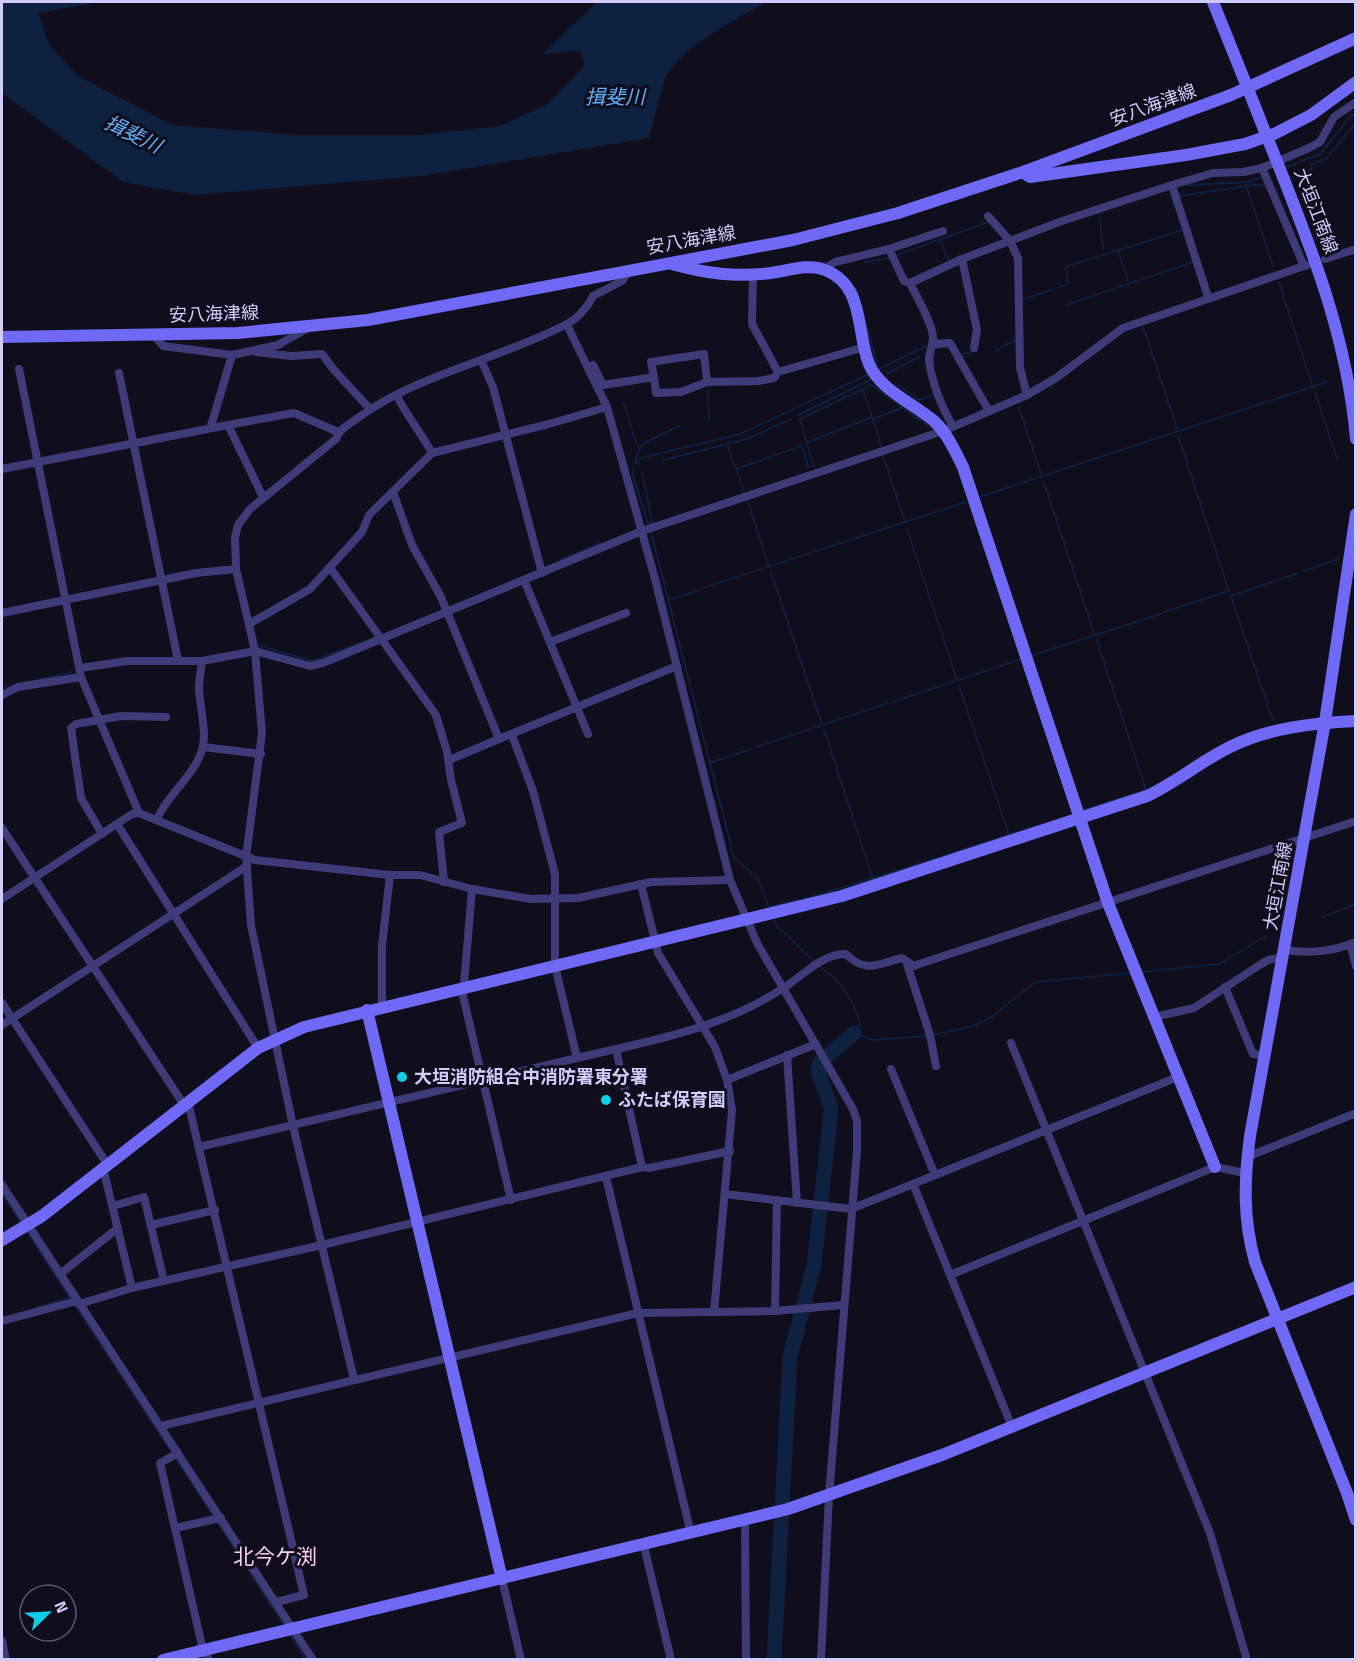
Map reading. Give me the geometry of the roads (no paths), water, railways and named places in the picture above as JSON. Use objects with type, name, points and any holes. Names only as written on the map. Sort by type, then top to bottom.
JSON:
[{"type":"street","name":"大垣江南線","points":[[1213,2],[1331,304],[1349,383],[1356,439]]},
{"type":"street","name":"安八海津線","points":[[2,337],[238,333],[311,327],[368,320],[793,240],[898,213],[1023,172],[1247,88],[1356,38]]},
{"type":"street","points":[[1023,172],[1030,177],[1196,154],[1245,144],[1274,134],[1311,115],[1356,82]]},
{"type":"street","points":[[889,249],[904,281],[910,283],[962,259],[1010,241],[1172,185],[1213,173],[1243,172],[1262,168],[1320,142],[1334,117],[1356,102]]},
{"type":"street","points":[[2,695],[18,687],[127,661],[202,661],[255,651],[310,666],[379,640],[642,531],[948,429],[1027,395],[1056,378],[1123,328],[1305,265],[1262,168]]},
{"type":"street","points":[[1172,185],[1208,297]]},
{"type":"street","points":[[988,216],[1010,241],[1018,258],[1020,368],[1027,395]]},
{"type":"street","points":[[824,269],[835,262],[889,249],[943,231]]},
{"type":"street","points":[[1325,259],[1356,249]]},
{"type":"street","points":[[962,259],[977,330],[974,348]]},
{"type":"street","points":[[669,263],[707,274],[753,274],[805,267],[824,269],[839,278],[850,290],[856,305],[869,364],[878,378],[948,429]]},
{"type":"street","points":[[354,1379],[293,1126],[251,925],[246,861],[262,733],[255,651],[236,569],[235,538],[238,525],[263,497],[336,439],[338,432],[370,409],[567,325],[590,303],[593,296],[622,281],[630,269]]},
{"type":"street","points":[[753,274],[752,324],[778,372]]},
{"type":"street","points":[[910,283],[933,338],[929,359],[948,429],[963,467],[1108,903],[1215,1167]]},
{"type":"street","points":[[567,325],[607,406],[642,531],[730,880],[745,920],[857,1121],[857,1151],[829,1496],[821,1659]]},
{"type":"street","points":[[237,353],[278,345],[311,327]]},
{"type":"street","points":[[153,334],[164,346],[291,356],[322,354],[370,409]]},
{"type":"street","points":[[932,344],[950,343],[989,411]]},
{"type":"street","points":[[707,382],[704,354],[651,362],[656,393],[681,392],[707,382],[759,381],[774,378],[778,372],[865,347]]},
{"type":"street","points":[[211,426],[237,353]]},
{"type":"street","points":[[482,360],[492,387],[542,573]]},
{"type":"street","points":[[586,365],[592,365],[603,385],[654,377]]},
{"type":"street","points":[[19,369],[80,672],[139,813]]},
{"type":"street","points":[[119,373],[178,660]]},
{"type":"street","points":[[397,396],[432,453]]},
{"type":"street","points":[[249,624],[310,589],[331,569],[362,532],[369,515],[432,453],[505,436],[607,406]]},
{"type":"street","points":[[2,470],[211,426],[294,413],[338,432]]},
{"type":"street","points":[[228,425],[263,497]]},
{"type":"street","points":[[393,492],[412,545],[447,612],[499,739]]},
{"type":"street","name":"大垣江南線","points":[[1356,514],[1325,722],[1245,1173],[1245,1219],[1255,1262],[1356,1520]]},
{"type":"street","points":[[2,613],[66,598],[236,569]]},
{"type":"street","points":[[331,569],[379,640],[436,715],[449,760],[462,823],[439,832],[444,882]]},
{"type":"street","points":[[524,580],[588,734]]},
{"type":"street","points":[[550,642],[626,613]]},
{"type":"street","points":[[157,819],[160,811],[191,774],[202,747],[199,686],[202,661]]},
{"type":"street","points":[[449,760],[677,666]]},
{"type":"street","points":[[102,834],[81,798],[71,728],[76,724],[121,716],[166,717]]},
{"type":"street","points":[[2,1240],[28,1226],[258,1048],[304,1027],[842,896],[1169,786],[1231,746],[1290,728],[1325,722],[1356,721]]},
{"type":"street","points":[[512,735],[539,810],[555,874],[555,966],[577,1058]]},
{"type":"street","points":[[202,747],[261,754]]},
{"type":"street","points":[[2,899],[117,824],[139,813],[157,819],[246,861],[420,876],[472,889],[531,899],[578,898],[641,884],[730,880]]},
{"type":"street","points":[[199,1147],[704,1028],[784,988],[817,964],[840,954],[846,954],[858,966],[865,967],[902,958],[914,966],[1356,821]]},
{"type":"street","points":[[117,824],[258,1048]]},
{"type":"street","points":[[2,828],[186,1103],[215,1210],[304,1595],[276,1602]]},
{"type":"street","points":[[2,1025],[173,913],[246,861]]},
{"type":"street","points":[[382,1007],[382,946],[390,875]]},
{"type":"street","points":[[641,884],[658,953],[715,1047],[727,1080],[732,1110],[730,1151],[714,1312]]},
{"type":"street","points":[[472,889],[463,996],[511,1200]]},
{"type":"street","points":[[1154,1017],[1194,1008],[1268,960],[1285,953],[1320,951],[1353,943],[1356,966]]},
{"type":"street","points":[[906,961],[930,1035],[936,1066]]},
{"type":"street","points":[[1225,987],[1253,1054],[1266,1056]]},
{"type":"street","points":[[2,1003],[105,1166],[112,1206],[132,1288]]},
{"type":"street","points":[[367,1010],[521,1659]]},
{"type":"street","points":[[1011,1042],[1210,1533],[1247,1659]]},
{"type":"street","points":[[727,1080],[816,1044]]},
{"type":"street","points":[[616,1049],[642,1167]]},
{"type":"street","points":[[787,1055],[798,1203]]},
{"type":"street","points":[[891,1069],[935,1175]]},
{"type":"street","points":[[725,1194],[851,1209],[1178,1077]]},
{"type":"street","points":[[1247,1157],[1356,1113]]},
{"type":"street","points":[[2,1321],[642,1167],[649,1168],[730,1151]]},
{"type":"street","points":[[950,1275],[1215,1167],[1245,1173]]},
{"type":"street","points":[[606,1177],[691,1534]]},
{"type":"street","points":[[914,1184],[1012,1427]]},
{"type":"street","points":[[2,1185],[313,1659]]},
{"type":"street","points":[[112,1206],[144,1197],[164,1281]]},
{"type":"street","points":[[775,1311],[777,1200]]},
{"type":"street","points":[[151,1225],[215,1210]]},
{"type":"street","points":[[60,1274],[118,1228]]},
{"type":"street","points":[[163,1659],[206,1655],[294,1629],[745,1521],[829,1496],[1012,1427],[1356,1287]]},
{"type":"street","points":[[161,1426],[638,1313],[775,1311],[843,1305]]},
{"type":"street","points":[[178,1453],[160,1463],[206,1655]]},
{"type":"street","points":[[175,1528],[221,1518]]},
{"type":"street","points":[[745,1521],[746,1659]]},
{"type":"street","points":[[644,1546],[671,1659]]},
{"type":"street","points":[[2,1641],[6,1659]]},
{"type":"water","name":"揖斐川","points":[[2,2],[100,2],[38,13],[50,46],[78,76],[172,125],[298,135],[419,135],[500,126],[546,105],[584,66],[581,50],[543,54],[597,2],[766,2],[725,25],[682,56],[665,80],[649,138],[422,176],[195,195],[123,182],[2,93]]},
{"type":"waterway","points":[[1284,168],[1320,154],[1351,116],[1356,114]]},
{"type":"waterway","points":[[1289,178],[1312,169],[1311,165],[1327,158],[1356,122]]},
{"type":"waterway","points":[[1187,185],[1248,182],[1262,177]]},
{"type":"waterway","points":[[1245,182],[1273,266]]},
{"type":"waterway","points":[[1179,196],[1261,184],[1266,187]]},
{"type":"waterway","points":[[1172,199],[1175,207]]},
{"type":"waterway","points":[[1100,217],[1103,249]]},
{"type":"waterway","points":[[894,256],[990,223]]},
{"type":"waterway","points":[[1059,287],[1068,284],[1066,268],[1068,266],[1183,230]]},
{"type":"waterway","points":[[940,240],[949,260]]},
{"type":"waterway","points":[[1118,250],[1128,281]]},
{"type":"waterway","points":[[865,262],[889,258]]},
{"type":"waterway","points":[[1066,305],[1193,262]]},
{"type":"waterway","points":[[849,280],[856,289],[862,307]]},
{"type":"waterway","points":[[1279,282],[1313,388]]},
{"type":"waterway","points":[[1026,298],[1052,290]]},
{"type":"waterway","points":[[866,324],[877,363]]},
{"type":"waterway","points":[[1143,327],[1178,432]]},
{"type":"waterway","points":[[996,350],[1017,339]]},
{"type":"waterway","points":[[877,370],[926,346]]},
{"type":"waterway","points":[[934,364],[934,350],[941,347]]},
{"type":"waterway","points":[[959,355],[974,351]]},
{"type":"waterway","points":[[886,374],[919,357]]},
{"type":"waterway","points":[[634,465],[641,458],[740,434],[869,374]]},
{"type":"waterway","points":[[798,415],[870,380]]},
{"type":"waterway","points":[[979,497],[1327,382]]},
{"type":"waterway","points":[[814,467],[800,419],[872,385],[932,429]]},
{"type":"waterway","points":[[899,386],[919,400],[934,394]]},
{"type":"waterway","points":[[863,389],[881,446]]},
{"type":"waterway","points":[[708,391],[709,421]]},
{"type":"waterway","points":[[1315,392],[1337,459]]},
{"type":"waterway","points":[[624,404],[631,426]]},
{"type":"waterway","points":[[873,419],[904,407]]},
{"type":"waterway","points":[[1019,407],[1042,477]]},
{"type":"waterway","points":[[806,443],[872,417]]},
{"type":"waterway","points":[[663,460],[747,439],[791,419]]},
{"type":"waterway","points":[[639,449],[644,443],[679,426]]},
{"type":"waterway","points":[[632,431],[639,449],[635,462]]},
{"type":"waterway","points":[[1164,612],[1229,591],[1179,438]]},
{"type":"waterway","points":[[727,444],[744,491]]},
{"type":"waterway","points":[[736,469],[801,446],[809,468]]},
{"type":"waterway","points":[[883,455],[905,522]]},
{"type":"waterway","points":[[633,470],[649,527]]},
{"type":"waterway","points":[[642,472],[652,522],[647,524]]},
{"type":"waterway","points":[[1044,482],[1095,635]]},
{"type":"waterway","points":[[747,499],[769,567]]},
{"type":"waterway","points":[[703,588],[966,502]]},
{"type":"waterway","points":[[907,529],[957,680]]},
{"type":"waterway","points":[[651,532],[734,857],[758,879],[769,908]]},
{"type":"waterway","points":[[561,560],[600,543]]},
{"type":"waterway","points":[[1304,571],[1338,559]]},
{"type":"waterway","points":[[771,572],[822,725]]},
{"type":"waterway","points":[[1273,720],[1231,596],[1296,574]]},
{"type":"waterway","points":[[668,600],[700,590]]},
{"type":"waterway","points":[[1033,655],[1161,614]]},
{"type":"waterway","points":[[258,645],[312,661],[376,637]]},
{"type":"waterway","points":[[1084,810],[1146,790],[1097,640]]},
{"type":"waterway","points":[[892,702],[1021,659]]},
{"type":"waterway","points":[[2,688],[72,672]]},
{"type":"waterway","points":[[959,686],[1009,835]]},
{"type":"waterway","points":[[756,747],[888,703]]},
{"type":"waterway","points":[[824,730],[873,879]]},
{"type":"waterway","points":[[709,763],[751,749]]},
{"type":"waterway","points":[[943,856],[1036,826]]},
{"type":"waterway","points":[[805,899],[938,858]]},
{"type":"waterway","points":[[769,907],[799,900]]},
{"type":"waterway","points":[[1323,917],[1356,904]]},
{"type":"waterway","points":[[773,916],[777,926],[815,962]]},
{"type":"waterway","points":[[1141,972],[1219,964],[1266,936]]},
{"type":"waterway","points":[[819,966],[841,985],[851,1000],[860,1027],[854,1033],[873,1040],[927,1036]]},
{"type":"waterway","points":[[933,1035],[974,1026],[993,1016],[1035,982],[1131,973]]},
{"type":"waterway","points":[[826,1057],[854,1033]]},
{"type":"waterway","points":[[774,1660],[790,1357],[814,1265],[831,1110],[819,1073],[819,1063]]},
{"type":"waterway","points":[[2,1193],[21,1223]]},
{"type":"waterway","points":[[26,1230],[72,1301]]},
{"type":"waterway","points":[[33,1309],[70,1297]]},
{"type":"waterway","points":[[75,1305],[173,1454]]},
{"type":"waterway","points":[[176,1458],[214,1517]]},
{"type":"waterway","points":[[217,1521],[285,1627]]},
{"type":"waterway","points":[[290,1635],[306,1660]]},
{"type":"place","name":"大垣消防組合中消防署東分署","points":[[402,1077]]},
{"type":"place","name":"ふたば保育園","points":[[606,1100]]},
{"type":"district","name":"北今ケ渕","points":[[275,1557]]}]
